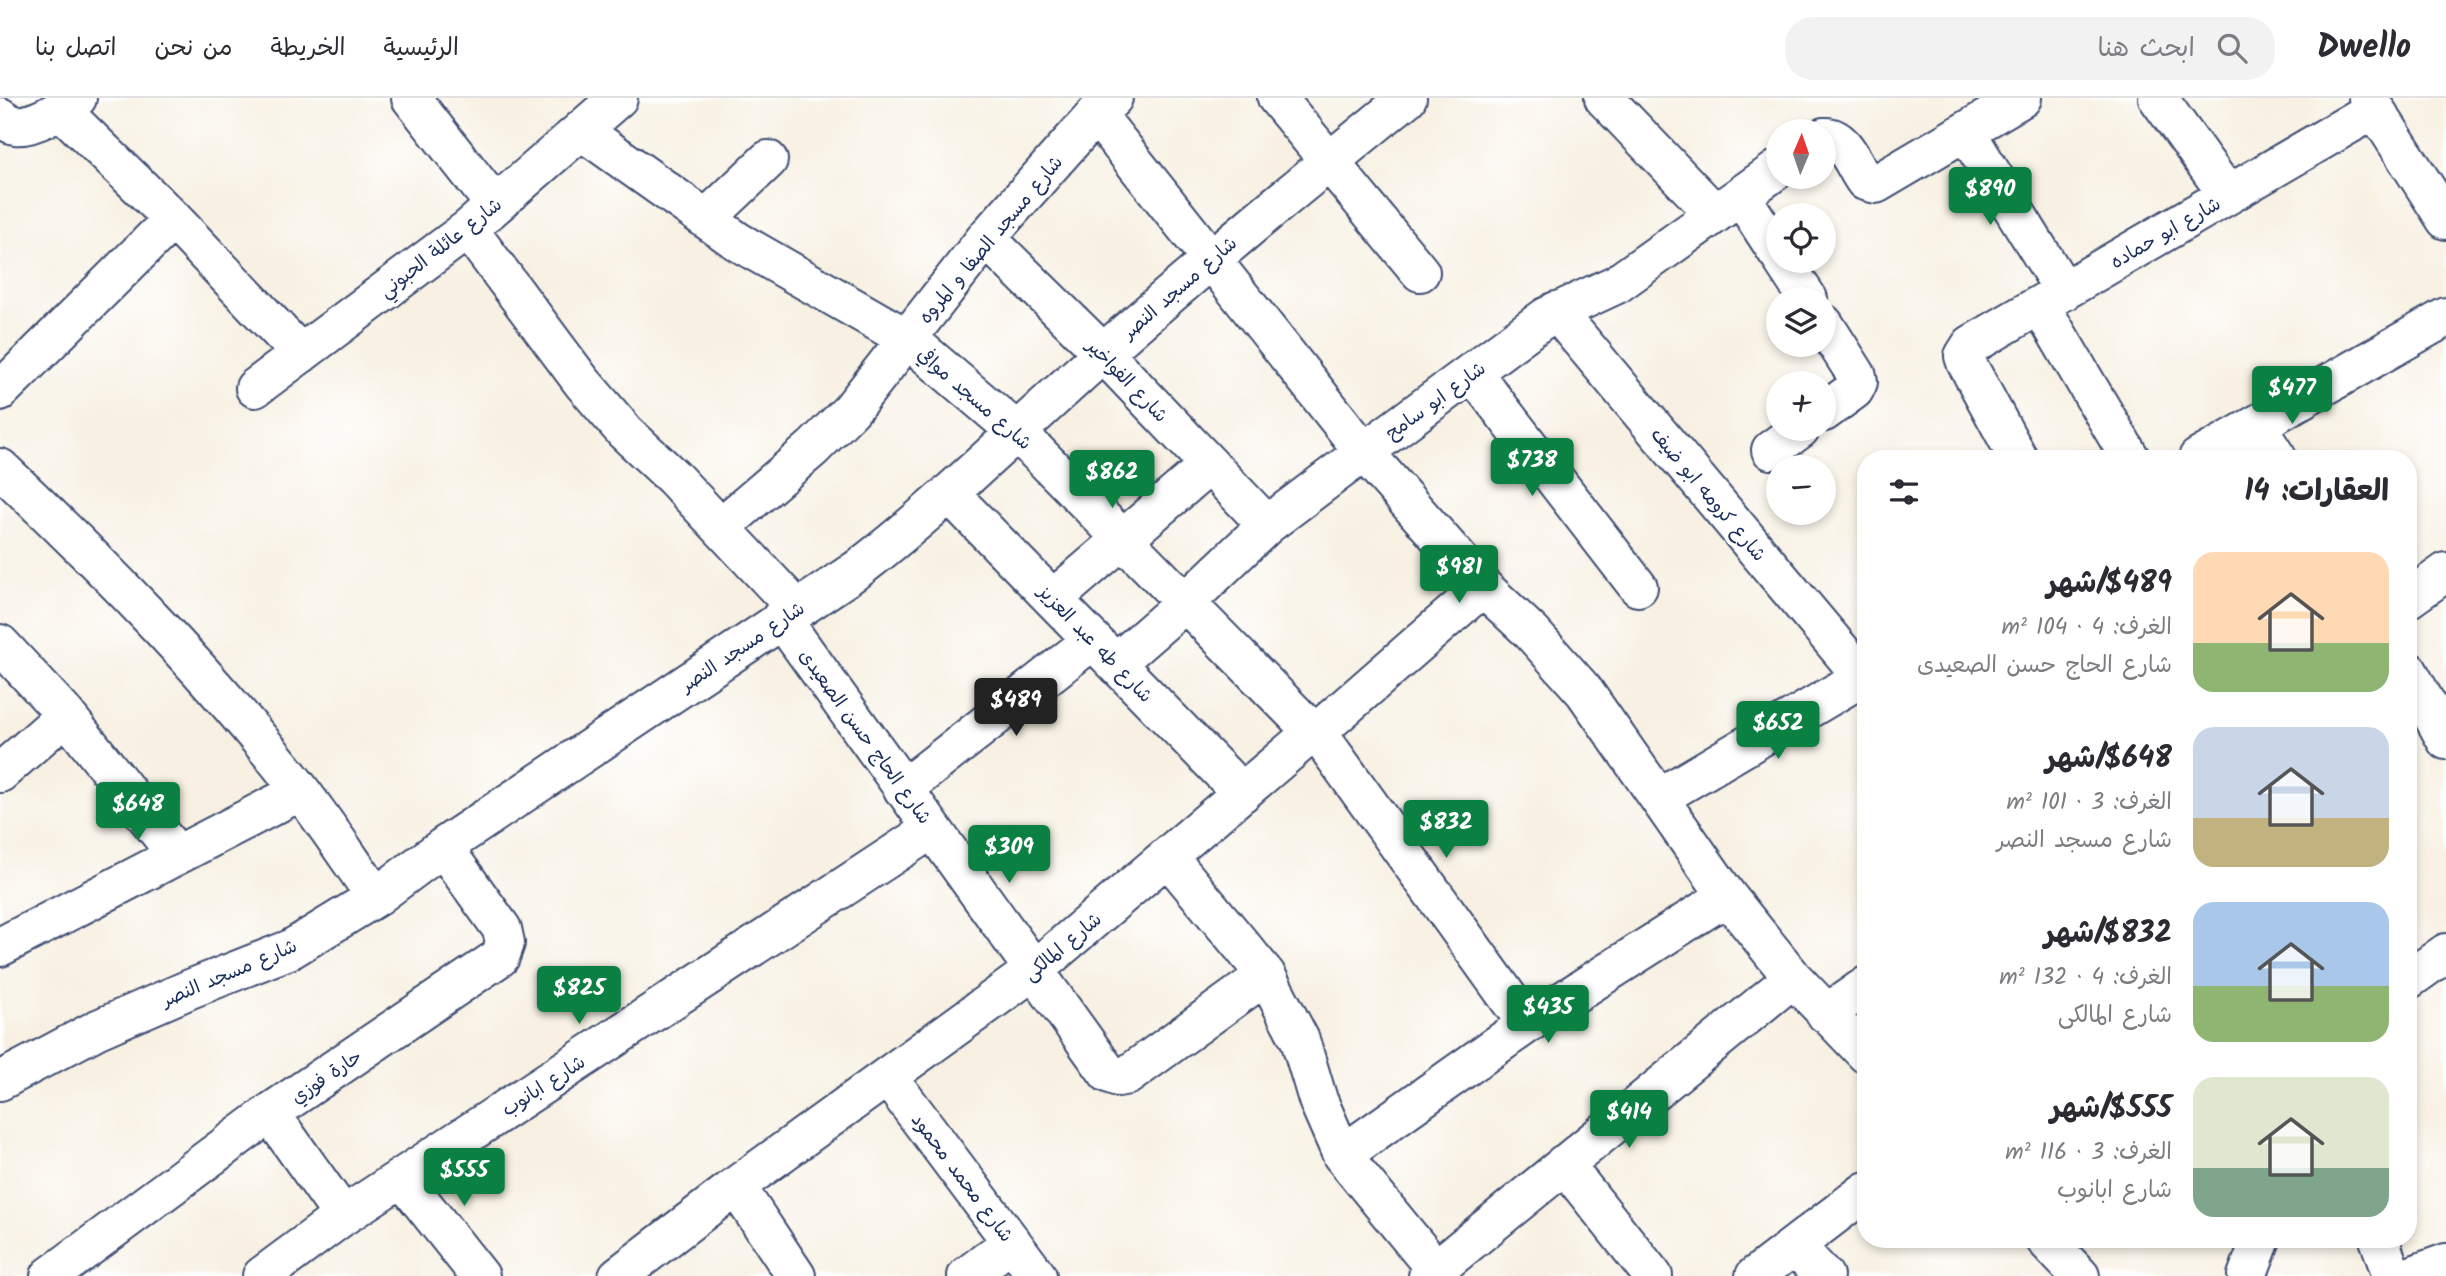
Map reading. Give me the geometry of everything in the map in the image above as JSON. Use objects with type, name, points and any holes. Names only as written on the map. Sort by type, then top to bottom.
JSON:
[{"type":"street","name":"شارع الحاج حسن الصعيدى","points":[[411,98],[582,382],[625,432],[721,527],[789,614],[903,789],[1108,1073],[1118,1077],[1128,1075],[1266,975]]},
{"type":"street","points":[[1278,98],[1420,272]]},
{"type":"street","name":"شارع مسجد النصر","points":[[0,1081],[98,1029],[291,948],[376,897],[443,848],[868,561],[949,493],[1211,259],[1407,98]]},
{"type":"street","points":[[1604,98],[1728,205],[1766,241]]},
{"type":"street","points":[[1836,140],[1862,178],[1872,185],[1884,181],[2022,98]]},
{"type":"street","points":[[2158,98],[2228,195]]},
{"type":"street","points":[[2371,103],[2446,220]]},
{"type":"street","name":"شارع ابو حماده","points":[[2014,450],[1966,362],[1964,356],[1971,345],[2228,195],[2371,103]]},
{"type":"street","points":[[0,117],[11,125],[23,125],[69,104],[301,354]]},
{"type":"street","points":[[1105,106],[1211,259],[1364,452],[1483,587],[1532,633],[1584,691],[1727,895],[1793,978],[1857,1045]]},
{"type":"street","name":"شارع مسجد الصفا و المروه","points":[[721,527],[813,448],[842,419],[986,238],[1105,106]]},
{"type":"street","name":"شارع عائلة الحبوني","points":[[255,388],[482,217],[602,108]]},
{"type":"street","name":"شارع مسجد موافي","points":[[602,108],[706,219],[737,241],[908,339],[1016,431],[1315,732],[1527,1024]]},
{"type":"street","points":[[1966,132],[2052,298],[2126,450]]},
{"type":"street","points":[[706,219],[768,160]]},
{"type":"street","name":"شارع ابو سامح","points":[[903,789],[1104,652],[1185,603],[1267,525],[1556,311],[1617,284],[1766,178]]},
{"type":"street","points":[[0,391],[173,219]]},
{"type":"street","name":"شارع الفواخير","points":[[986,238],[1103,353],[1267,525]]},
{"type":"street","name":"شارع كرومه ابو ضيف","points":[[1556,311],[1857,667]]},
{"type":"street","points":[[2212,450],[2446,317]]},
{"type":"street","points":[[1836,344],[1858,382],[1854,390],[1836,403]]},
{"type":"street","points":[[1472,372],[1638,587]]},
{"type":"street","points":[[2256,426],[2272,450]]},
{"type":"street","points":[[1053,599],[1209,465]]},
{"type":"street","points":[[0,468],[93,557],[200,671],[301,791],[376,897]]},
{"type":"street","name":"شارع طه عبد العزيز","points":[[949,493],[1242,793]]},
{"type":"street","points":[[2417,593],[2446,572]]},
{"type":"street","name":"شارع المالكى","points":[[618,1276],[736,1186],[1034,970],[1483,587]]},
{"type":"street","points":[[0,644],[66,715],[177,855]]},
{"type":"street","points":[[1660,797],[1857,679]]},
{"type":"street","points":[[2417,687],[2446,740]]},
{"type":"street","points":[[0,773],[66,715]]},
{"type":"street","points":[[0,947],[301,791]]},
{"type":"street","name":"شارع ابانوب","points":[[262,1276],[343,1216],[932,829]]},
{"type":"street","name":"حارة فوزي","points":[[50,1276],[270,1113],[500,957],[505,943],[502,929],[443,848]]},
{"type":"street","points":[[1168,856],[1266,975],[1300,1040],[1318,1100],[1342,1155],[1435,1274],[1564,1164],[1793,978]]},
{"type":"street","points":[[1342,1155],[1527,1024],[1727,895]]},
{"type":"street","points":[[2417,974],[2446,953]]},
{"type":"street","points":[[1826,1014],[1857,992]]},
{"type":"street","name":"شارع محمد محمود","points":[[888,1077],[1037,1276]]},
{"type":"street","points":[[270,1113],[343,1216]]},
{"type":"street","points":[[1564,1164],[1653,1276]]},
{"type":"street","points":[[402,1178],[480,1276]]},
{"type":"street","points":[[736,1186],[796,1276]]},
{"type":"street","points":[[1755,1276],[1857,1198]]},
{"type":"street","points":[[967,1276],[1012,1242]]},
{"type":"street","points":[[1795,1246],[1824,1276]]},
{"type":"street","points":[[2054,1248],[2080,1276]]},
{"type":"street","points":[[2247,1276],[2258,1248]]},
{"type":"street","points":[[2382,1248],[2392,1276]]},
{"type":"street","points":[[2410,1276],[2446,1263]]}]
